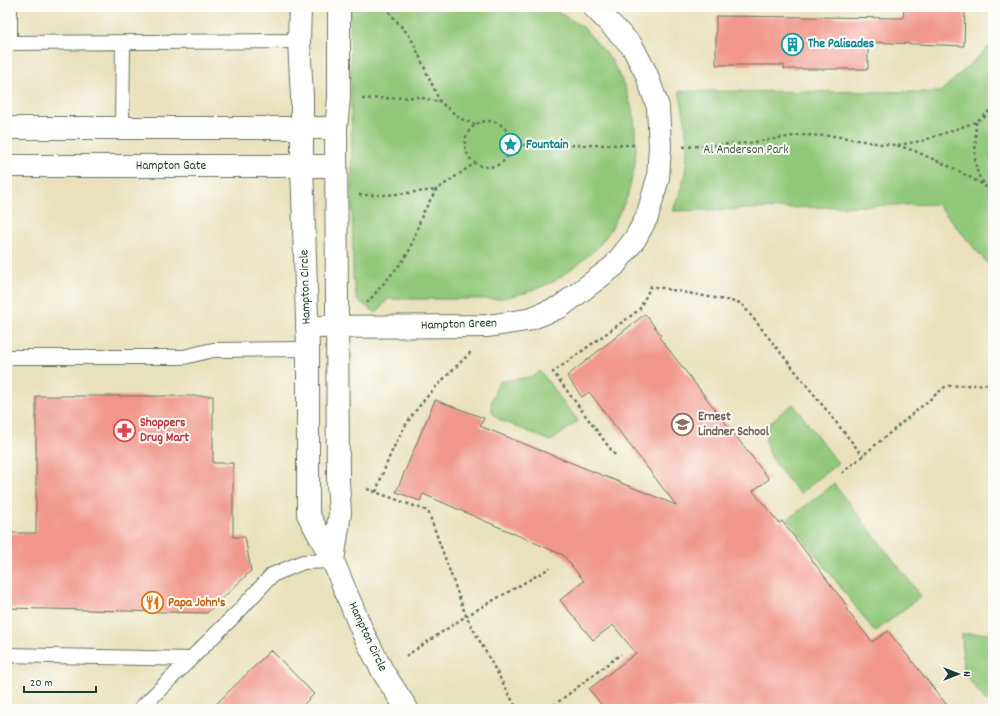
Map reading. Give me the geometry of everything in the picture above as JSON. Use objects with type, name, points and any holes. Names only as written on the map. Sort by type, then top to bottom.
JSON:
[{"type":"street","name":"Hampton Circle","points":[[300,7],[299,41],[302,97],[301,127],[308,349],[308,514],[334,561],[363,633],[382,672],[406,709]]},
{"type":"street","name":"Hampton Circle","points":[[334,561],[340,513],[338,482],[336,166],[336,128],[340,98],[339,7]]},
{"type":"street","name":"Hampton Green","points":[[307,328],[488,326],[527,320],[560,307],[614,266],[635,239],[647,217],[658,178],[660,146],[658,107],[646,73],[632,46],[594,7]]},
{"type":"street","points":[[7,128],[336,128]]},
{"type":"street","name":"Hampton Gate","points":[[7,166],[336,166]]},
{"type":"lane","points":[[10,7],[9,43],[299,41]]},
{"type":"lane","points":[[122,128],[123,42]]},
{"type":"lane","points":[[7,357],[184,357],[213,350],[308,349]]},
{"type":"lane","points":[[140,709],[238,611],[272,574],[303,562],[334,561]]},
{"type":"lane","points":[[7,655],[191,659]]},
{"type":"path","points":[[385,7],[411,38],[440,102]]},
{"type":"path","points":[[356,99],[367,100],[418,97],[440,102],[461,119],[477,125]]},
{"type":"path","points":[[679,147],[720,146],[800,135],[835,136],[881,144],[896,145],[922,141],[976,122],[993,108]]},
{"type":"path","points":[[983,117],[993,116]]},
{"type":"path","points":[[484,122],[492,122],[505,130],[509,136],[511,145],[507,158],[495,166],[488,167],[475,163],[466,151],[466,142],[471,130],[484,122]]},
{"type":"path","points":[[976,122],[975,161],[978,175],[985,186],[993,194]]},
{"type":"path","points":[[511,145],[640,145]]},
{"type":"path","points":[[896,145],[934,158],[985,186]]},
{"type":"path","points":[[365,307],[406,257],[423,213],[436,190],[475,163]]},
{"type":"path","points":[[356,194],[387,195],[436,190]]},
{"type":"path","points":[[615,455],[553,372],[639,310],[651,286],[742,303],[863,456]]},
{"type":"path","points":[[376,492],[389,456],[407,423],[436,387],[472,351]]},
{"type":"path","points":[[842,473],[946,386],[993,384]]},
{"type":"path","points":[[367,489],[428,511],[466,616],[517,709]]},
{"type":"path","points":[[406,656],[466,616],[550,568]]},
{"type":"path","points":[[549,709],[621,654]]},
{"type":"green space","points":[[350,7],[549,7],[583,27],[611,59],[625,87],[634,115],[636,145],[635,165],[627,198],[610,231],[597,248],[577,265],[553,282],[525,293],[499,299],[388,299],[376,313],[357,300],[353,278]]},
{"type":"green space","name":"Al Anderson Park","points":[[993,43],[993,270],[937,204],[673,211],[683,182],[687,160],[686,129],[679,91],[940,92]]},
{"type":"green space","points":[[540,371],[578,421],[551,441],[498,419],[494,415],[491,406],[499,382],[534,376]]},
{"type":"green space","points":[[793,404],[838,463],[800,494],[775,463],[770,454],[766,436],[768,427],[772,421]]},
{"type":"green space","points":[[834,484],[921,596],[875,632],[788,519]]},
{"type":"green space","points":[[993,633],[993,697],[987,702],[966,676],[963,669],[962,634]]},
{"type":"building","name":"The Palisades","points":[[904,7],[965,7],[964,46],[868,42],[868,69],[784,69],[784,65],[716,65],[716,16],[903,18]]},
{"type":"building","points":[[645,314],[661,335],[659,337],[769,479],[753,491],[779,523],[782,521],[848,607],[846,609],[872,642],[888,631],[950,709],[605,709],[589,689],[636,653],[613,625],[593,640],[560,600],[584,581],[563,555],[423,494],[420,501],[396,492],[435,400],[484,418],[480,426],[676,505],[589,392],[582,397],[567,376]]},
{"type":"building","points":[[36,396],[213,396],[213,463],[233,463],[233,537],[245,537],[251,571],[207,613],[7,608],[7,533],[36,533]]},
{"type":"building","points":[[271,650],[314,694],[299,709],[211,709]]},
{"type":"place","name":"The Palisades","points":[[792,44]]},
{"type":"place","name":"Fountain","points":[[511,145]]},
{"type":"place","name":"Ernest Lindner School","points":[[682,424]]},
{"type":"place","name":"Shoppers Drug Mart","points":[[125,430]]},
{"type":"place","name":"Papa John's","points":[[152,603]]}]
